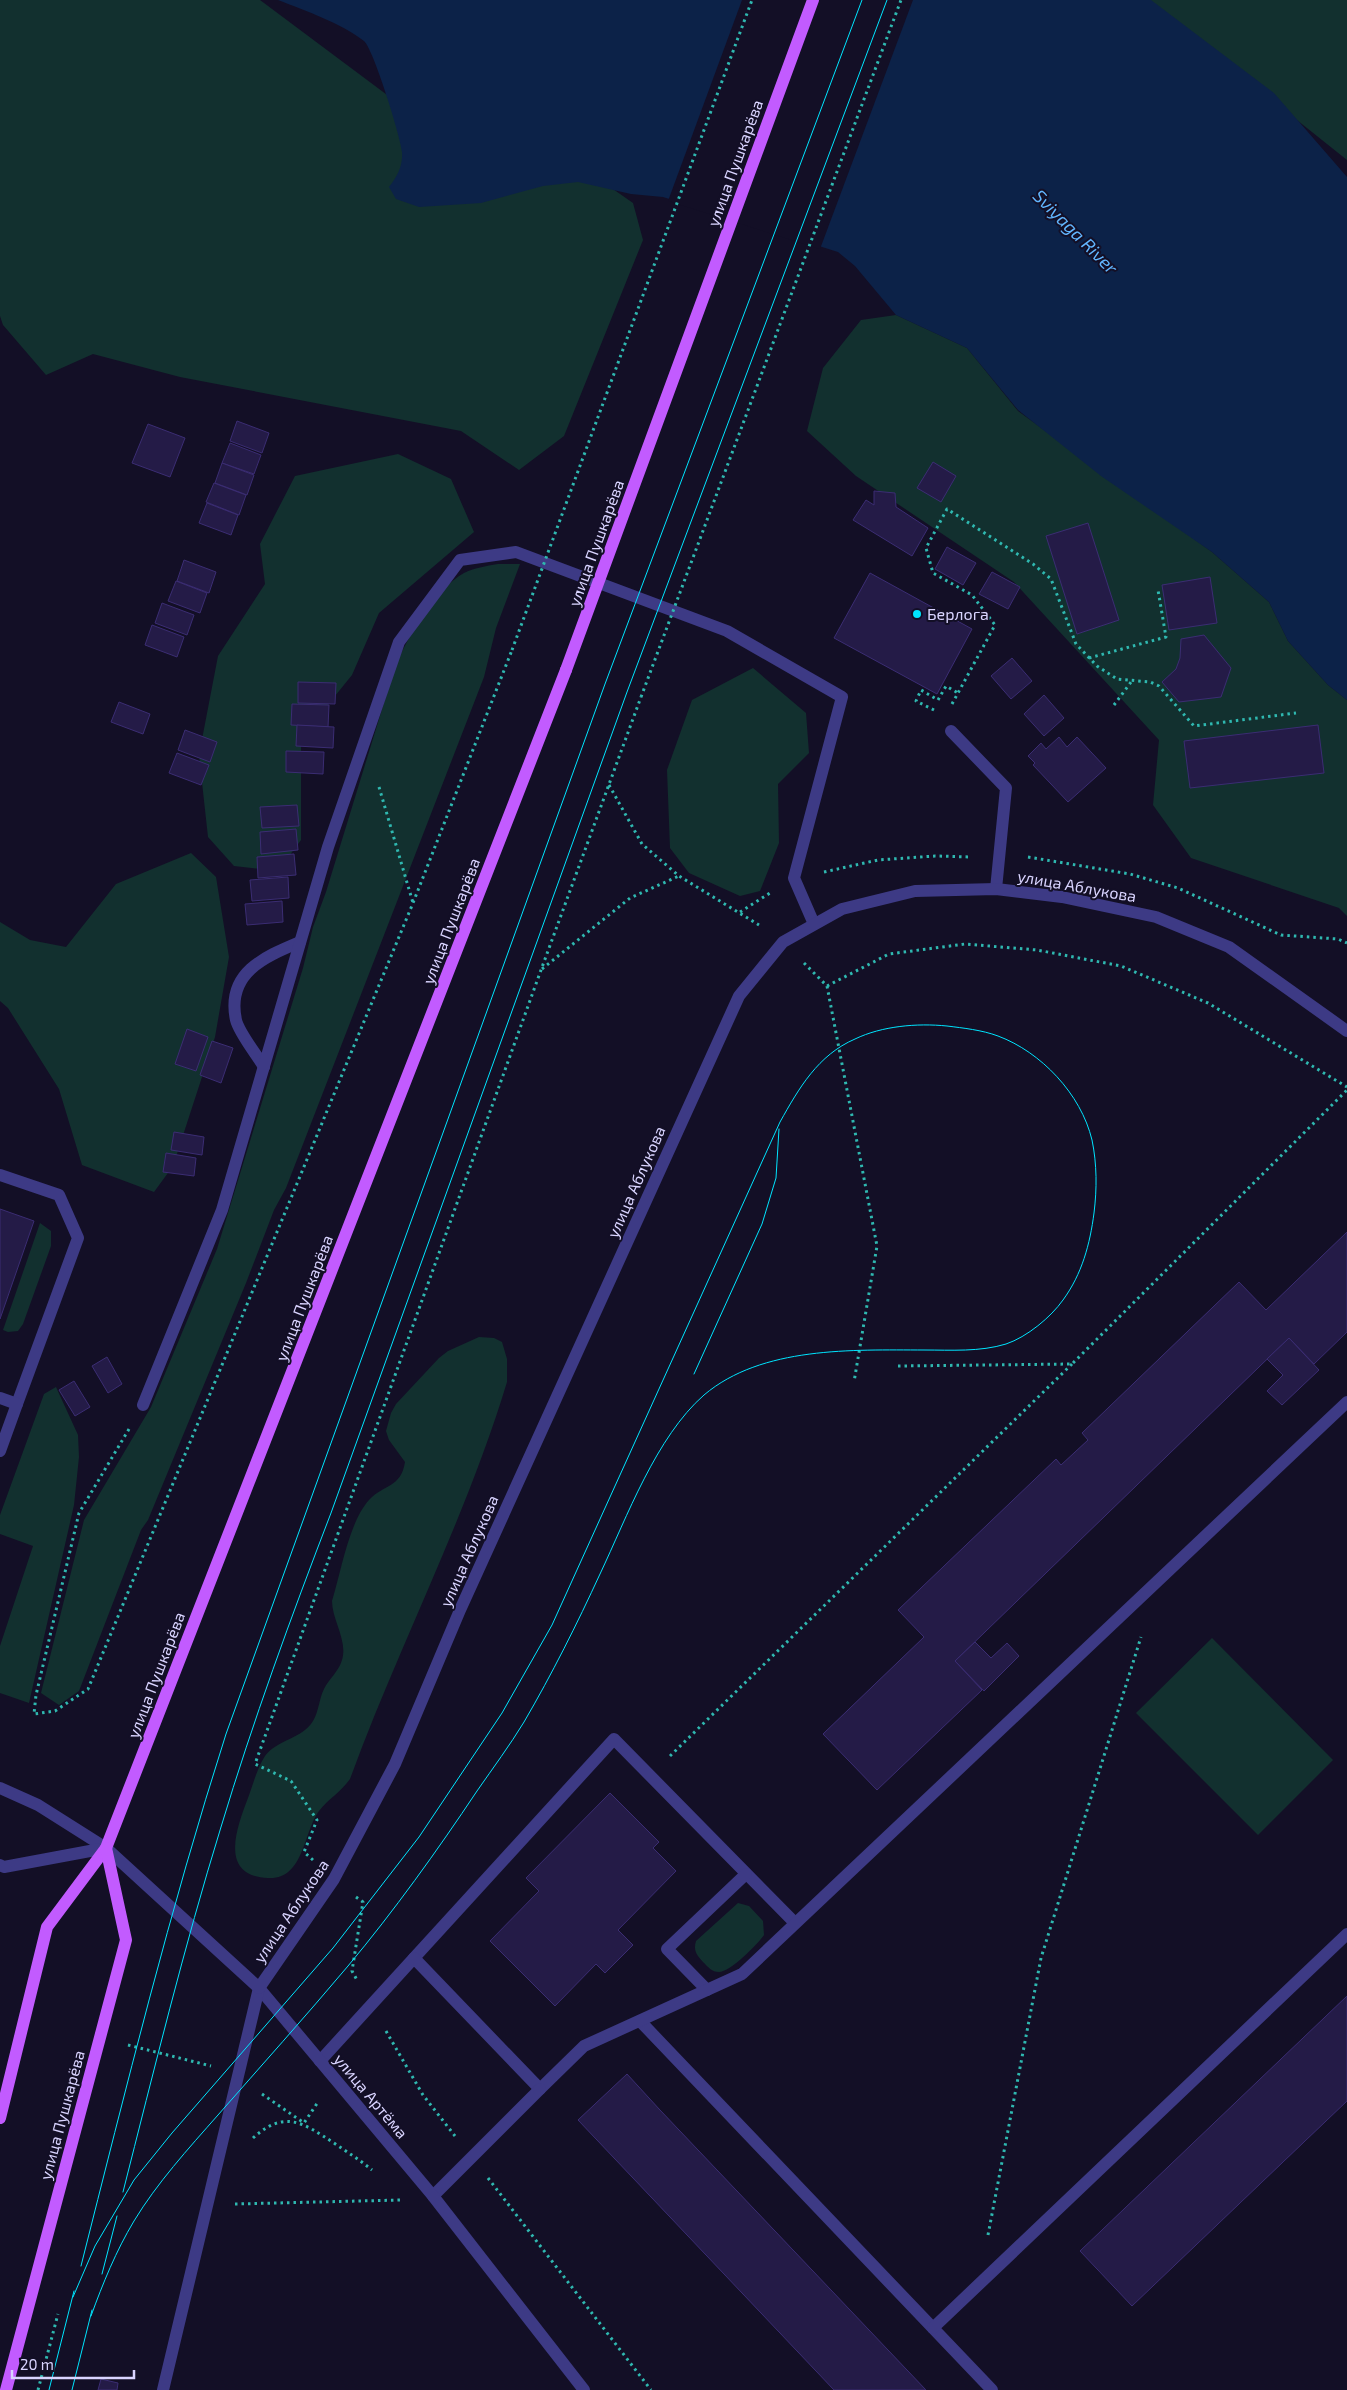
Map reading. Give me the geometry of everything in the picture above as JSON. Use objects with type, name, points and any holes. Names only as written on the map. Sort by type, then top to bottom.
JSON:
[{"type":"main road","name":"улица Пушкарёва","points":[[0,2118],[46,1927],[106,1848],[566,670],[813,0]]},
{"type":"main road","name":"улица Пушкарёва","points":[[6,2390],[126,1940],[106,1848]]},
{"type":"street","points":[[143,1405],[222,1210],[328,847],[399,642],[460,560],[516,552],[727,631],[842,697],[794,878],[814,924]]},
{"type":"street","points":[[951,731],[1006,788],[996,889]]},
{"type":"street","name":"улица Аблукова","points":[[259,1988],[334,1879],[395,1764],[460,1610],[739,996],[783,942],[842,909],[915,891],[996,889],[1062,897],[1156,918],[1229,948],[1347,1031]]},
{"type":"street","points":[[264,1067],[236,1022],[235,994],[244,975],[266,956],[300,942]]},
{"type":"street","points":[[0,1174],[59,1195],[78,1238],[0,1451]]},
{"type":"street","points":[[0,1398],[17,1404]]},
{"type":"street","points":[[433,2196],[584,2046],[742,1974],[1347,1402]]},
{"type":"street","points":[[320,2061],[614,1739],[795,1923]]},
{"type":"street","name":"улица Артёма","points":[[0,1788],[38,1805],[106,1848],[259,1988],[433,2196],[584,2390]]},
{"type":"street","points":[[0,1865],[4,1867],[106,1848]]},
{"type":"street","points":[[707,1990],[667,1949],[746,1874]]},
{"type":"street","points":[[933,2328],[1347,1934]]},
{"type":"street","points":[[414,1958],[540,2089]]},
{"type":"street","points":[[163,2390],[259,1988]]},
{"type":"street","points":[[640,2021],[992,2390]]},
{"type":"path","points":[[143,1405],[79,1513],[36,1695],[34,1714],[55,1711],[88,1689],[413,903],[512,650],[752,0]]},
{"type":"path","points":[[651,2390],[424,2095],[352,1971],[363,1902],[304,1852],[317,1820],[292,1781],[255,1764],[609,784],[901,0]]},
{"type":"path","points":[[951,731],[952,711],[958,693],[995,625],[972,595],[933,573],[926,548],[947,509],[1033,564],[1051,579],[1076,644],[1088,658],[1106,673],[1117,679],[1131,682],[1150,682],[1159,686],[1194,726],[1296,713]]},
{"type":"path","points":[[1088,658],[1166,637],[1158,590]]},
{"type":"path","points":[[1114,706],[1131,682]]},
{"type":"path","points":[[952,711],[934,710],[916,701],[921,690],[938,700],[946,686],[958,693]]},
{"type":"path","points":[[365,741],[413,903]]},
{"type":"path","points":[[541,970],[630,898],[679,876],[642,844],[609,784]]},
{"type":"path","points":[[650,1776],[1072,1364],[1347,1088],[1208,1003],[1121,966],[1038,950],[965,944],[889,954],[827,986],[877,1246],[854,1382]]},
{"type":"path","points":[[898,1366],[1072,1364]]},
{"type":"path","points":[[988,2237],[1042,1958],[1141,1637]]},
{"type":"path","points":[[229,2204],[407,2200]]},
{"type":"green space","points":[[0,0],[260,0],[430,127],[590,173],[633,203],[643,240],[564,436],[519,470],[461,431],[180,377],[93,354],[46,375],[3,325],[0,316]]},
{"type":"green space","points":[[1111,0],[1347,0],[1347,160],[1217,56]]},
{"type":"green space","points":[[896,315],[967,348],[1018,411],[1212,552],[1269,602],[1288,641],[1328,685],[1347,700],[1347,916],[1339,908],[1191,858],[1153,805],[1159,740],[1014,582],[856,476],[807,431],[823,368],[861,320]]},
{"type":"green space","points":[[398,454],[451,479],[474,532],[379,613],[352,675],[301,738],[301,840],[278,871],[234,866],[208,837],[199,755],[218,656],[265,584],[260,544],[295,476]]},
{"type":"green space","points":[[498,564],[520,564],[496,628],[484,677],[286,1188],[274,1210],[246,1283],[148,1520],[141,1530],[79,1691],[59,1705],[41,1693],[84,1520],[151,1407],[217,1249],[303,968],[313,927],[326,892],[395,667],[415,628],[433,602],[453,580],[476,568]]},
{"type":"green space","points":[[753,668],[806,713],[809,753],[778,784],[779,843],[760,891],[740,896],[689,873],[670,848],[667,770],[692,700]]},
{"type":"green space","points":[[191,853],[216,877],[229,957],[215,1037],[173,1166],[154,1192],[82,1165],[59,1089],[8,1008],[0,1001],[0,922],[30,940],[66,947],[116,884]]},
{"type":"green space","points":[[40,1223],[51,1231],[51,1246],[23,1324],[18,1331],[8,1332],[3,1330]]},
{"type":"green space","points":[[479,1337],[494,1338],[502,1342],[507,1359],[507,1382],[472,1483],[389,1680],[350,1779],[319,1811],[301,1854],[289,1871],[280,1877],[268,1878],[252,1875],[242,1869],[237,1859],[235,1848],[239,1822],[255,1777],[262,1761],[270,1750],[303,1732],[313,1721],[324,1689],[339,1668],[342,1660],[343,1645],[334,1616],[332,1601],[346,1548],[362,1509],[375,1495],[396,1481],[403,1470],[405,1462],[389,1440],[386,1431],[391,1413],[396,1404],[439,1358],[448,1351]]},
{"type":"green space","points":[[56,1387],[78,1435],[79,1457],[74,1505],[29,1703],[0,1693],[0,1646],[33,1546],[0,1534],[0,1515],[44,1394]]},
{"type":"green space","points":[[1212,1638],[1333,1760],[1258,1835],[1136,1713]]},
{"type":"green space","points":[[738,1903],[749,1906],[763,1921],[764,1935],[750,1951],[730,1968],[719,1972],[714,1971],[697,1955],[695,1950],[696,1941]]},
{"type":"water","name":"Sviyaga River","points":[[278,0],[1151,0],[1274,93],[1347,177],[1347,700],[1328,685],[1288,641],[1269,602],[1212,552],[1101,476],[1018,410],[967,348],[896,315],[855,266],[838,252],[663,197],[631,194],[578,182],[543,186],[481,203],[419,207],[396,199],[389,187],[400,167],[402,152],[386,94],[368,47],[364,41],[345,29]]},
{"type":"pier","points":[[742,0],[913,0],[820,249],[668,201]]},
{"type":"building","points":[[237,421],[269,433],[262,453],[230,441]]},
{"type":"building","points":[[148,424],[185,438],[170,477],[132,463]]},
{"type":"building","points":[[230,443],[261,455],[254,474],[222,463]]},
{"type":"building","points":[[933,462],[956,476],[941,502],[917,488]]},
{"type":"building","points":[[222,463],[254,475],[247,495],[215,483]]},
{"type":"building","points":[[214,483],[246,495],[239,515],[206,502]]},
{"type":"building","points":[[874,491],[895,493],[896,507],[928,528],[912,556],[853,520],[866,500],[874,505]]},
{"type":"building","points":[[207,503],[238,515],[231,535],[199,523]]},
{"type":"building","points":[[1088,523],[1119,620],[1077,634],[1046,536]]},
{"type":"building","points":[[947,547],[976,563],[963,585],[935,569]]},
{"type":"building","points":[[184,560],[216,572],[209,593],[177,581]]},
{"type":"building","points":[[992,572],[1020,587],[1008,609],[979,594]]},
{"type":"building","points":[[870,573],[972,629],[937,694],[834,638]]},
{"type":"building","points":[[1210,577],[1217,623],[1169,630],[1162,585]]},
{"type":"building","points":[[176,581],[207,593],[200,613],[168,601]]},
{"type":"building","points":[[162,603],[194,615],[187,635],[155,623]]},
{"type":"building","points":[[152,625],[184,637],[177,657],[145,645]]},
{"type":"building","points":[[1204,635],[1231,668],[1221,697],[1179,702],[1162,682],[1176,669],[1180,658],[1181,639]]},
{"type":"building","points":[[1012,658],[1032,681],[1011,699],[991,676]]},
{"type":"building","points":[[298,682],[336,683],[335,704],[298,703]]},
{"type":"building","points":[[1044,695],[1064,718],[1044,736],[1024,714]]},
{"type":"building","points":[[119,702],[150,714],[143,734],[111,722]]},
{"type":"building","points":[[292,704],[329,705],[328,727],[291,725]]},
{"type":"building","points":[[297,725],[334,727],[333,748],[296,746]]},
{"type":"building","points":[[1318,725],[1324,773],[1190,788],[1184,741]]},
{"type":"building","points":[[185,730],[217,742],[210,762],[178,750]]},
{"type":"building","points":[[1059,737],[1067,747],[1077,737],[1106,768],[1068,802],[1033,765],[1035,763],[1028,756],[1041,743],[1046,749]]},
{"type":"building","points":[[286,751],[324,752],[323,774],[286,772]]},
{"type":"building","points":[[177,753],[209,765],[201,785],[169,773]]},
{"type":"building","points":[[297,805],[299,826],[262,828],[260,807]]},
{"type":"building","points":[[296,829],[298,850],[261,854],[260,832]]},
{"type":"building","points":[[294,854],[296,875],[258,878],[257,857]]},
{"type":"building","points":[[288,877],[289,898],[252,901],[250,880]]},
{"type":"building","points":[[282,901],[283,922],[247,925],[245,904]]},
{"type":"building","points":[[187,1029],[208,1037],[196,1071],[175,1064]]},
{"type":"building","points":[[212,1041],[233,1048],[221,1083],[200,1075]]},
{"type":"building","points":[[174,1132],[204,1137],[202,1155],[171,1150]]},
{"type":"building","points":[[166,1153],[196,1158],[194,1176],[163,1172]]},
{"type":"building","points":[[0,1209],[34,1221],[0,1319]]},
{"type":"building","points":[[1347,1232],[1347,1332],[1314,1364],[1289,1338],[955,1661],[982,1690],[877,1790],[823,1734],[924,1637],[898,1610],[1056,1459],[1061,1465],[1088,1440],[1082,1433],[1239,1282],[1266,1310]]},
{"type":"building","points":[[1289,1338],[1319,1370],[1282,1405],[1267,1391],[1283,1375],[1267,1359]]},
{"type":"building","points":[[107,1357],[122,1384],[108,1393],[92,1366]]},
{"type":"building","points":[[74,1381],[90,1407],[75,1416],[59,1390]]},
{"type":"building","points":[[975,1642],[991,1658],[1007,1643],[1019,1656],[984,1691],[955,1661]]},
{"type":"building","points":[[610,1793],[659,1842],[653,1848],[676,1871],[618,1930],[633,1945],[605,1973],[596,1964],[555,2006],[490,1941],[539,1891],[526,1878]]},
{"type":"building","points":[[1347,1996],[1347,2101],[1132,2306],[1080,2251]]},
{"type":"building","points":[[627,2074],[926,2390],[834,2390],[578,2120]]},
{"type":"building","points":[[101,2379],[118,2383],[117,2390],[98,2390]]},
{"type":"tram line","points":[[81,2266],[167,1932],[226,1734],[605,684],[862,0]]},
{"type":"tram line","points":[[123,2192],[194,1918],[259,1708],[627,692],[887,0]]},
{"type":"tram line","points":[[73,2297],[95,2246],[134,2180],[172,2133],[333,1948],[419,1837],[502,1713],[552,1625],[780,1122],[802,1085],[820,1063],[842,1046],[865,1035],[900,1026],[936,1025],[979,1031],[998,1036],[1014,1043],[1044,1064],[1069,1091],[1079,1107],[1087,1123],[1092,1140],[1096,1167],[1096,1195],[1090,1236],[1080,1269],[1063,1300],[1038,1326],[1022,1337],[996,1347],[965,1350],[838,1351],[780,1359],[753,1367],[727,1379],[704,1395],[687,1412],[671,1433],[644,1479],[564,1649],[513,1739],[431,1858],[365,1945],[316,2004],[184,2153],[153,2193],[121,2244],[91,2316]]},
{"type":"tram line","points":[[694,1374],[762,1224],[776,1178],[779,1129]]},
{"type":"tram line","points":[[102,2274],[117,2216]]},
{"type":"tram line","points":[[49,2390],[74,2291]]},
{"type":"tram line","points":[[72,2390],[92,2310]]},
{"type":"place","name":"Берлога","points":[[917,614]]}]
